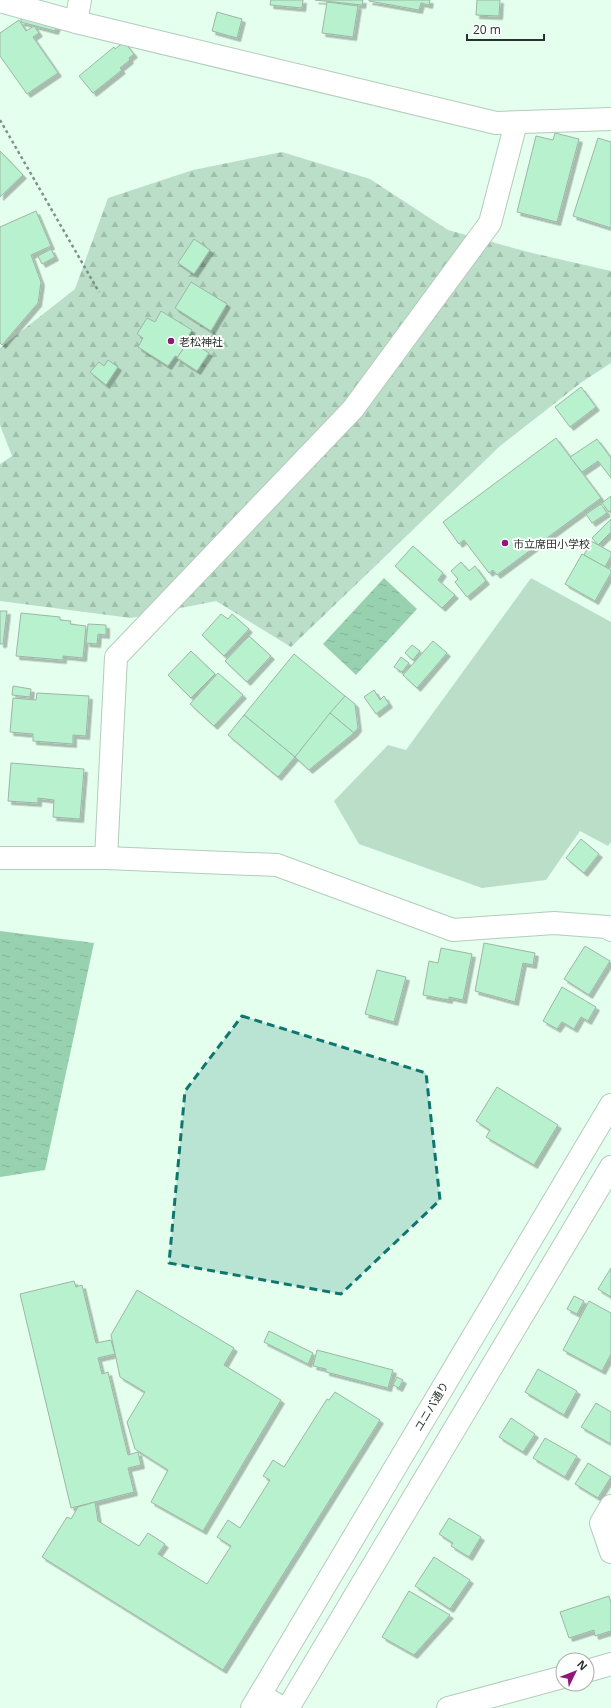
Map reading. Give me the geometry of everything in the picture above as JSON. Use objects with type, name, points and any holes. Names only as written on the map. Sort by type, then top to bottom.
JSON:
[{"type":"street","points":[[76,22],[80,0]]},
{"type":"street","points":[[0,1],[76,22],[496,123],[611,119]]},
{"type":"street","points":[[106,858],[116,657],[358,403],[490,223],[516,123]]},
{"type":"street","points":[[0,858],[106,858],[277,865],[453,930],[554,922],[607,927],[611,930]]},
{"type":"street","name":"ユニバ通り","points":[[256,1701],[611,1104]]},
{"type":"street","points":[[288,1708],[611,1167]]},
{"type":"street","points":[[611,1506],[601,1523],[611,1552]]},
{"type":"street","points":[[595,1669],[611,1664]]},
{"type":"street","points":[[448,1708],[555,1679]]},
{"type":"street","points":[[256,1701],[283,1708]]},
{"type":"path","points":[[0,120],[99,292]]},
{"type":"highlighted area","points":[[242,1016],[426,1073],[440,1200],[341,1294],[169,1263],[185,1091]]},
{"type":"green space","points":[[282,152],[370,179],[448,230],[528,252],[611,271],[611,363],[582,382],[500,446],[291,647],[216,601],[131,618],[0,601],[0,464],[12,456],[0,425],[0,348],[75,289],[108,198],[193,170]]},
{"type":"green space","points":[[531,578],[611,622],[611,842],[608,846],[580,831],[546,880],[482,888],[359,844],[334,801],[388,745],[406,750]]},
{"type":"water","points":[[384,578],[417,609],[356,675],[323,644]]},
{"type":"water","points":[[0,931],[94,943],[45,1170],[0,1177]]},
{"type":"building","points":[[271,0],[303,0],[302,8],[270,5]]},
{"type":"building","points":[[315,0],[363,0],[362,5]]},
{"type":"building","points":[[369,0],[430,0],[429,5],[421,3],[419,10]]},
{"type":"building","points":[[477,0],[500,0],[499,16],[476,15]]},
{"type":"building","points":[[327,2],[358,6],[353,37],[322,33]]},
{"type":"building","points":[[217,12],[242,19],[237,38],[212,31]]},
{"type":"building","points":[[21,17],[57,26],[55,31],[21,22]]},
{"type":"building","points":[[19,20],[26,31],[34,26],[39,33],[33,37],[58,73],[27,94],[0,56],[0,33]]},
{"type":"building","points":[[124,42],[134,54],[129,58],[130,60],[120,68],[122,70],[93,93],[79,76],[114,47],[115,49]]},
{"type":"building","points":[[555,133],[579,139],[557,222],[517,212],[536,136],[553,140]]},
{"type":"building","points":[[598,138],[611,142],[611,228],[573,216]]},
{"type":"building","points":[[0,151],[23,175],[0,197]]},
{"type":"building","points":[[36,211],[51,246],[31,255],[41,282],[38,303],[2,345],[0,343],[0,227]]},
{"type":"building","points":[[194,239],[210,250],[194,274],[178,263]]},
{"type":"building","points":[[51,249],[55,257],[42,264],[38,256]]},
{"type":"building","points":[[191,282],[227,304],[211,331],[175,308]]},
{"type":"building","points":[[161,311],[192,330],[185,341],[187,343],[178,357],[175,356],[168,366],[138,347],[143,338],[137,334],[147,318],[155,322]]},
{"type":"building","points":[[189,340],[209,353],[197,371],[177,358]]},
{"type":"building","points":[[108,360],[118,367],[106,385],[90,372],[99,362],[104,366]]},
{"type":"building","points":[[581,387],[596,407],[570,427],[555,407]]},
{"type":"building","points":[[556,438],[601,498],[497,575],[493,570],[489,573],[464,540],[459,544],[443,522]]},
{"type":"building","points":[[597,439],[611,458],[611,478],[598,461],[582,472],[570,457]]},
{"type":"building","points":[[611,496],[611,510],[609,512],[602,503]]},
{"type":"building","points":[[601,504],[607,513],[592,523],[586,514]]},
{"type":"building","points":[[611,519],[611,532],[598,545],[592,538]]},
{"type":"building","points":[[591,541],[611,552],[611,556],[605,567],[584,555]]},
{"type":"building","points":[[413,546],[443,573],[438,580],[455,595],[442,608],[395,566]]},
{"type":"building","points":[[582,554],[611,570],[611,573],[595,601],[565,584]]},
{"type":"building","points":[[461,562],[469,571],[475,566],[486,581],[467,597],[455,582],[458,579],[451,571]]},
{"type":"building","points":[[0,611],[7,611],[3,644],[0,644]]},
{"type":"building","points":[[21,613],[60,617],[60,620],[71,621],[70,624],[86,626],[83,658],[63,656],[63,660],[16,656]]},
{"type":"building","points":[[221,614],[228,619],[232,614],[249,629],[224,656],[202,635]]},
{"type":"building","points":[[88,624],[106,625],[106,635],[98,634],[97,644],[86,643]]},
{"type":"building","points":[[249,636],[271,656],[247,682],[225,661]]},
{"type":"building","points":[[433,641],[447,653],[417,688],[403,675]]},
{"type":"building","points":[[412,645],[420,651],[413,660],[405,653]]},
{"type":"building","points":[[191,651],[215,674],[191,698],[168,675]]},
{"type":"building","points":[[294,654],[345,696],[295,757],[244,715]]},
{"type":"building","points":[[401,657],[409,663],[402,672],[394,667]]},
{"type":"building","points":[[218,673],[243,695],[214,726],[190,704]]},
{"type":"building","points":[[13,686],[31,689],[30,697],[12,695]]},
{"type":"building","points":[[374,690],[380,700],[384,696],[389,704],[376,714],[364,697]]},
{"type":"building","points":[[37,693],[89,696],[86,736],[73,735],[73,744],[33,741],[33,734],[10,732],[13,698],[36,700]]},
{"type":"building","points":[[345,696],[355,704],[358,728],[354,733],[330,713]]},
{"type":"building","points":[[330,713],[354,733],[309,770],[295,757]]},
{"type":"building","points":[[244,715],[295,757],[278,777],[228,735]]},
{"type":"building","points":[[11,763],[84,769],[80,819],[53,817],[54,800],[38,798],[38,803],[8,801]]},
{"type":"building","points":[[581,839],[599,854],[584,873],[566,858]]},
{"type":"building","points":[[484,943],[535,953],[533,965],[523,963],[515,1002],[475,991]]},
{"type":"building","points":[[585,946],[610,961],[589,995],[564,979]]},
{"type":"building","points":[[441,948],[472,954],[463,1000],[449,997],[449,1000],[423,995],[429,961],[438,963]]},
{"type":"building","points":[[377,970],[406,977],[394,1022],[365,1014]]},
{"type":"building","points":[[562,987],[596,1007],[588,1021],[581,1017],[574,1029],[562,1022],[557,1029],[543,1021]]},
{"type":"building","points":[[497,1087],[558,1125],[534,1165],[486,1137],[490,1130],[476,1121]]},
{"type":"building","points":[[611,1268],[611,1297],[598,1289]]},
{"type":"building","points":[[74,1281],[76,1287],[82,1285],[96,1343],[111,1340],[115,1354],[98,1358],[102,1374],[108,1372],[128,1455],[138,1452],[141,1465],[128,1468],[134,1492],[71,1508],[20,1294]]},
{"type":"building","points":[[137,1290],[234,1348],[224,1365],[281,1400],[203,1531],[151,1502],[168,1470],[135,1449],[127,1422],[145,1392],[120,1377],[111,1335]]},
{"type":"building","points":[[574,1296],[584,1301],[577,1314],[567,1309]]},
{"type":"building","points":[[589,1301],[611,1313],[611,1354],[602,1371],[563,1350]]},
{"type":"building","points":[[269,1331],[313,1353],[308,1364],[264,1342]]},
{"type":"building","points":[[317,1350],[393,1370],[388,1388],[326,1372],[326,1369],[313,1366]]},
{"type":"building","points":[[538,1369],[577,1391],[564,1415],[525,1392]]},
{"type":"building","points":[[397,1377],[403,1380],[399,1388],[393,1385]]},
{"type":"building","points":[[335,1392],[380,1420],[223,1670],[42,1557],[67,1517],[71,1519],[78,1507],[95,1502],[98,1521],[139,1546],[148,1533],[165,1544],[158,1554],[207,1584],[231,1546],[217,1537],[228,1520],[240,1528],[270,1480],[263,1476],[273,1460],[284,1467],[327,1399],[329,1400]]},
{"type":"building","points":[[596,1403],[611,1412],[611,1444],[581,1427]]},
{"type":"building","points":[[511,1418],[535,1434],[523,1452],[499,1437]]},
{"type":"building","points":[[545,1438],[577,1456],[565,1477],[533,1458]]},
{"type":"building","points":[[588,1463],[611,1477],[598,1498],[575,1484]]},
{"type":"building","points":[[449,1518],[481,1537],[469,1557],[451,1546],[453,1543],[439,1534]]},
{"type":"building","points":[[434,1557],[470,1580],[450,1609],[415,1586]]},
{"type":"building","points":[[409,1591],[450,1615],[414,1655],[382,1637]]},
{"type":"building","points":[[609,1596],[611,1603],[611,1631],[595,1636],[594,1630],[569,1638],[560,1612]]},
{"type":"place","name":"老松神社","points":[[171,341]]},
{"type":"place","name":"市立席田小学校","points":[[505,543]]}]
